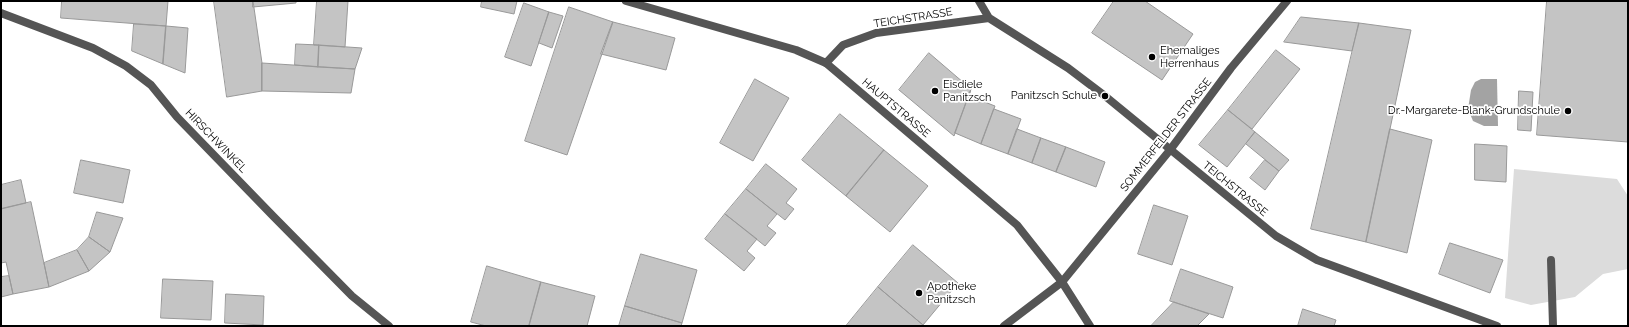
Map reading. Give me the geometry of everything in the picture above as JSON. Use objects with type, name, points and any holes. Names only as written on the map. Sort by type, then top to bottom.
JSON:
[{"type":"street","name":"HAUPTSTRASSE","points":[[626,1],[796,50],[826,63],[1017,225],[1062,282],[1090,326]]},
{"type":"street","name":"TEICHSTRASSE","points":[[979,1],[989,18],[1068,68],[1276,236],[1317,260],[1497,326]]},
{"type":"street","name":"SOMMERFELDER STRASSE","points":[[1004,326],[1062,282],[1170,150],[1231,68],[1287,1]]},
{"type":"street","name":"HIRSCHWINKEL","points":[[1,13],[93,48],[126,66],[151,85],[177,116],[352,296],[389,326]]},
{"type":"street","name":"TEICHSTRASSE","points":[[826,63],[843,45],[876,33],[989,18]]},
{"type":"street","points":[[1551,260],[1553,326]]},
{"type":"shaded area","points":[[1481,79],[1497,79],[1498,126],[1484,126],[1473,121],[1468,109],[1471,90],[1475,82]]},
{"type":"shaded area","points":[[1514,169],[1617,179],[1628,196],[1628,269],[1603,274],[1575,297],[1531,305],[1505,298]]},
{"type":"building","points":[[62,1],[168,1],[166,26],[61,18]]},
{"type":"building","points":[[214,1],[253,1],[262,63],[262,91],[227,97]]},
{"type":"building","points":[[253,1],[296,1],[296,3],[253,7]]},
{"type":"building","points":[[317,1],[348,1],[345,47],[314,45]]},
{"type":"building","points":[[482,1],[517,1],[514,14],[481,7]]},
{"type":"building","name":"Ehemaliges Herrenhaus","points":[[1114,1],[1145,1],[1193,34],[1162,80],[1092,33]]},
{"type":"building","points":[[1547,1],[1628,1],[1628,142],[1537,135]]},
{"type":"building","points":[[524,3],[549,12],[531,66],[505,57]]},
{"type":"building","points":[[569,7],[613,22],[567,155],[525,141]]},
{"type":"building","points":[[549,12],[563,16],[552,48],[539,43]]},
{"type":"building","points":[[1301,17],[1359,23],[1352,51],[1284,42]]},
{"type":"building","points":[[613,22],[675,38],[666,70],[601,54]]},
{"type":"building","points":[[1359,23],[1411,30],[1366,242],[1311,229]]},
{"type":"building","points":[[134,24],[166,26],[163,64],[132,51]]},
{"type":"building","points":[[166,26],[188,28],[185,73],[163,64]]},
{"type":"building","points":[[296,44],[319,45],[318,67],[295,65]]},
{"type":"building","points":[[319,45],[362,48],[355,69],[318,67]]},
{"type":"building","points":[[1276,50],[1300,69],[1252,129],[1228,110]]},
{"type":"building","points":[[929,53],[971,89],[954,136],[899,90]]},
{"type":"building","points":[[262,63],[355,69],[351,93],[262,91]]},
{"type":"building","points":[[755,79],[789,98],[753,161],[720,143]]},
{"type":"building","points":[[971,89],[969,96],[995,106],[981,144],[955,133]]},
{"type":"building","points":[[1519,91],[1533,92],[1531,131],[1518,130]]},
{"type":"building","points":[[994,109],[1021,119],[1008,154],[981,144]]},
{"type":"building","points":[[1228,110],[1255,132],[1227,167],[1199,145]]},
{"type":"building","points":[[840,114],[884,150],[846,196],[802,160]]},
{"type":"building","points":[[1017,129],[1041,138],[1032,163],[1008,154]]},
{"type":"building","points":[[1390,129],[1432,140],[1407,253],[1366,242]]},
{"type":"building","points":[[1255,132],[1289,160],[1279,171],[1246,144]]},
{"type":"building","points":[[1041,138],[1066,147],[1056,172],[1032,163]]},
{"type":"building","points":[[1475,144],[1507,146],[1506,182],[1475,180]]},
{"type":"building","points":[[1066,147],[1105,162],[1096,187],[1056,172]]},
{"type":"building","points":[[884,150],[928,186],[890,232],[846,196]]},
{"type":"building","points":[[81,160],[130,170],[123,203],[74,193]]},
{"type":"building","points":[[1265,160],[1279,171],[1265,190],[1250,178]]},
{"type":"building","points":[[766,164],[797,189],[786,203],[794,209],[785,220],[746,189]]},
{"type":"building","points":[[21,180],[26,203],[1,209],[1,185]]},
{"type":"building","points":[[746,189],[777,214],[767,226],[776,233],[765,246],[725,214]]},
{"type":"building","points":[[31,202],[49,287],[13,294],[6,262],[1,263],[1,209]]},
{"type":"building","points":[[1154,205],[1188,216],[1172,265],[1138,254]]},
{"type":"building","points":[[97,212],[123,218],[110,252],[89,237]]},
{"type":"building","points":[[725,214],[757,239],[747,251],[755,258],[744,271],[705,239]]},
{"type":"building","points":[[89,237],[110,252],[89,271],[77,250]]},
{"type":"building","points":[[1450,243],[1503,260],[1490,293],[1439,274]]},
{"type":"building","points":[[913,245],[958,283],[923,325],[878,287]]},
{"type":"building","points":[[77,250],[89,271],[49,287],[44,263]]},
{"type":"building","points":[[641,254],[697,270],[682,323],[625,306]]},
{"type":"building","points":[[487,266],[541,282],[529,326],[486,326],[471,322]]},
{"type":"building","points":[[1181,269],[1233,287],[1223,318],[1170,301]]},
{"type":"building","points":[[9,276],[13,294],[1,297],[1,277]]},
{"type":"building","points":[[163,279],[213,281],[211,320],[161,318]]},
{"type":"building","points":[[541,282],[595,296],[587,326],[529,326]]},
{"type":"building","points":[[878,287],[923,325],[846,326]]},
{"type":"building","points":[[226,294],[264,296],[263,325],[225,323]]},
{"type":"building","points":[[1174,302],[1209,314],[1197,326],[1151,326]]},
{"type":"building","points":[[625,306],[682,323],[681,326],[619,326]]},
{"type":"building","points":[[1303,309],[1336,320],[1334,326],[1298,326]]},
{"type":"place","name":"Ehemaliges Herrenhaus","points":[[1152,57]]},
{"type":"place","name":"Eisdiele Panitzsch","points":[[935,91]]},
{"type":"place","name":"Panitzsch Schule","points":[[1105,96]]},
{"type":"place","name":"Dr.-Margarete-Blank-Grundschule","points":[[1568,111]]},
{"type":"place","name":"Apotheke Panitzsch","points":[[919,293]]}]
